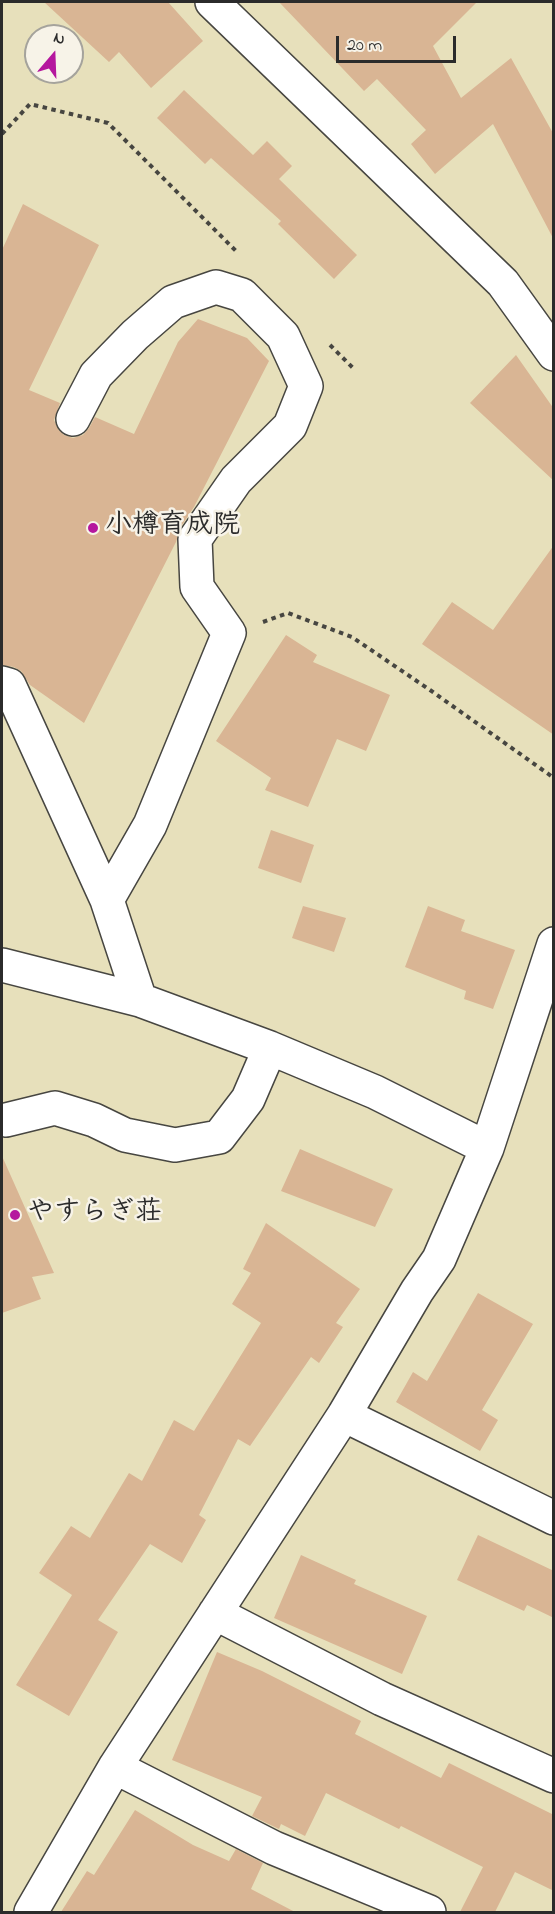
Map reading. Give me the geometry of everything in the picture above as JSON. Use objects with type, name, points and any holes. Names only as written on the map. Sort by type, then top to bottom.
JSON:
[{"type":"street","points":[[212,2],[503,283],[554,354]]},
{"type":"street","points":[[73,419],[96,375],[135,335],[173,302],[216,287],[242,295],[283,336],[306,386],[290,426],[236,480],[195,539],[197,587],[230,633],[150,825],[107,900]]},
{"type":"street","points":[[2,683],[9,685],[107,900],[140,1000]]},
{"type":"street","points":[[31,1912],[115,1767],[344,1415],[417,1291],[439,1259],[487,1148],[554,944]]},
{"type":"street","points":[[2,965],[140,1000],[270,1048],[375,1092],[487,1148]]},
{"type":"street","points":[[6,1120],[55,1108],[94,1120],[125,1135],[176,1145],[219,1137],[248,1100],[270,1048]]},
{"type":"street","points":[[344,1415],[554,1518]]},
{"type":"street","points":[[215,1613],[382,1699],[554,1776]]},
{"type":"street","points":[[115,1767],[274,1848],[429,1912]]},
{"type":"path","points":[[2,134],[30,104],[108,123],[239,255]]},
{"type":"path","points":[[322,337],[355,370]]},
{"type":"path","points":[[230,633],[288,613],[352,637],[554,778]]},
{"type":"building","points":[[44,2],[168,2],[203,41],[151,88],[119,52],[109,62],[84,39],[84,24],[68,24]]},
{"type":"building","points":[[279,2],[477,2],[433,46],[461,98],[511,58],[554,135],[554,240],[493,124],[435,174],[411,144],[426,130],[377,79],[364,91]]},
{"type":"building","points":[[184,90],[253,155],[267,141],[292,166],[279,179],[357,255],[334,279],[278,224],[281,221],[211,158],[205,164],[157,118]]},
{"type":"building","name":"小樽育成院","points":[[23,204],[99,245],[29,390],[60,403],[54,420],[64,435],[73,438],[83,435],[95,417],[134,434],[178,342],[198,319],[247,338],[269,361],[194,507],[180,528],[176,542],[84,723],[30,685],[21,671],[2,665],[2,250]]},
{"type":"building","points":[[516,355],[554,409],[554,481],[470,403]]},
{"type":"building","points":[[554,545],[554,735],[422,644],[452,602],[493,630]]},
{"type":"building","points":[[286,635],[317,655],[313,662],[390,695],[366,751],[337,739],[308,807],[265,790],[271,778],[216,741]]},
{"type":"building","points":[[271,830],[314,845],[301,883],[258,868]]},
{"type":"building","points":[[303,906],[346,918],[334,952],[292,938]]},
{"type":"building","points":[[428,906],[465,920],[461,931],[515,950],[493,1009],[464,999],[466,991],[405,967]]},
{"type":"building","points":[[300,1149],[393,1189],[375,1227],[281,1191]]},
{"type":"building","name":"やすらぎ荘","points":[[2,1156],[54,1273],[32,1277],[41,1299],[2,1313]]},
{"type":"building","points":[[266,1223],[360,1289],[336,1323],[343,1327],[319,1363],[311,1357],[250,1446],[238,1439],[199,1515],[206,1520],[182,1563],[150,1544],[98,1620],[118,1632],[69,1716],[16,1685],[72,1595],[39,1573],[71,1526],[90,1538],[129,1473],[142,1481],[174,1420],[194,1431],[261,1323],[232,1304],[251,1273],[243,1269]]},
{"type":"building","points":[[478,1293],[533,1324],[482,1410],[498,1420],[480,1451],[396,1402],[413,1372],[427,1381]]},
{"type":"building","points":[[478,1535],[554,1571],[554,1618],[527,1605],[524,1611],[457,1580]]},
{"type":"building","points":[[301,1555],[356,1580],[354,1584],[427,1616],[402,1674],[274,1618]]},
{"type":"building","points":[[217,1652],[262,1671],[361,1721],[355,1734],[441,1778],[449,1763],[554,1815],[554,1891],[515,1872],[495,1912],[460,1912],[483,1867],[401,1826],[399,1829],[326,1793],[305,1836],[281,1824],[279,1829],[252,1816],[262,1797],[172,1760]]},
{"type":"building","points":[[135,1810],[193,1845],[229,1861],[236,1849],[263,1863],[251,1889],[295,1912],[61,1912],[87,1871],[94,1875]]},
{"type":"place","name":"小樽育成院","points":[[93,528]]},
{"type":"place","name":"やすらぎ荘","points":[[15,1215]]}]
